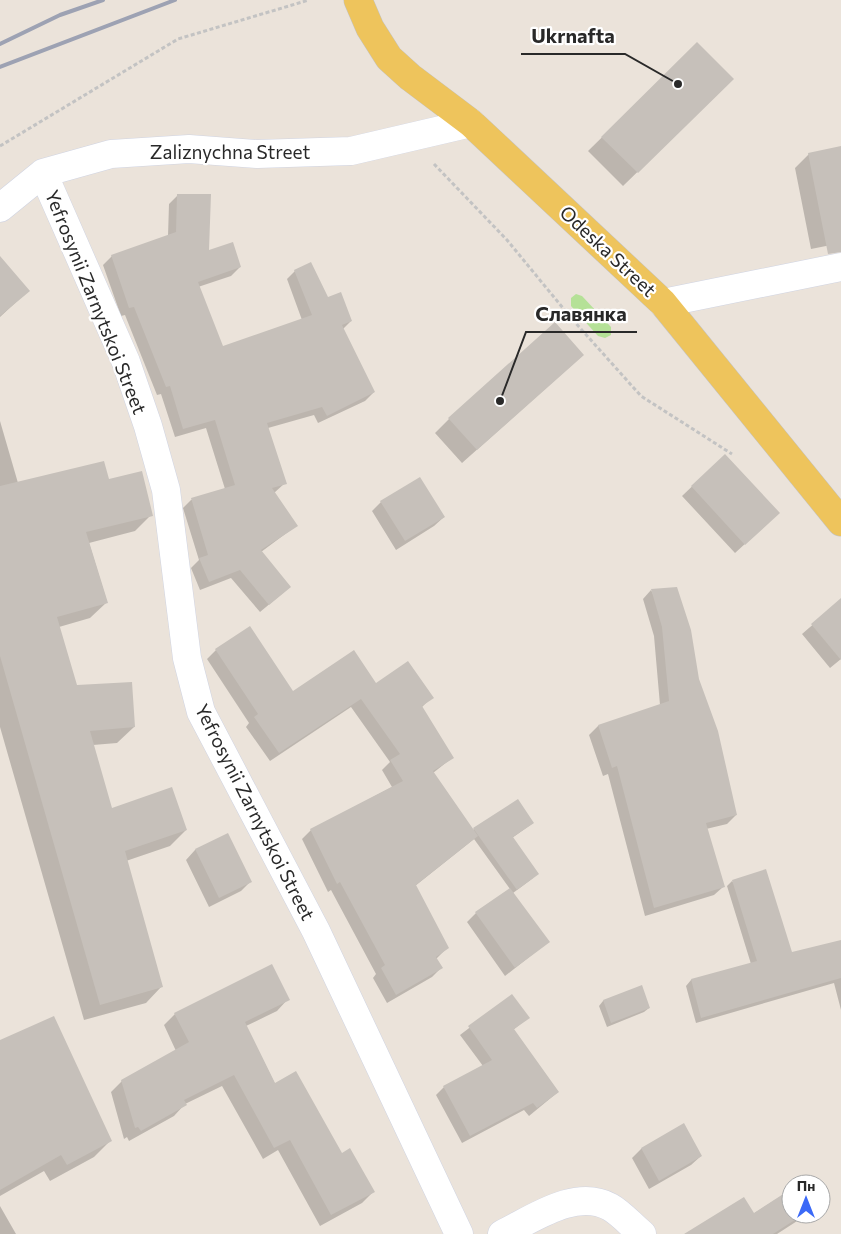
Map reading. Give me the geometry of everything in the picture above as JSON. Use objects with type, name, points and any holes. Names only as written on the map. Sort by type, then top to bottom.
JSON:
[{"type":"main road","name":"Odeska Street","points":[[358,0],[370,28],[389,58],[410,77],[471,123],[663,303],[841,522]]},
{"type":"street","name":"Zaliznychna Street","points":[[0,208],[43,174],[111,154],[189,150],[257,154],[351,151],[471,123]]},
{"type":"street","name":"Yefrosynii Zarnytskoi Street","points":[[43,174],[126,362],[148,426],[166,490],[187,658],[201,712],[316,931],[384,1079],[459,1234]]},
{"type":"street","points":[[663,303],[841,267]]},
{"type":"street","points":[[502,1234],[558,1206],[584,1200],[609,1207],[642,1234]]},
{"type":"path","points":[[0,146],[178,39],[309,0]]},
{"type":"path","points":[[404,139],[442,170],[507,240],[572,319],[640,396],[732,454]]},
{"type":"green space","points":[[576,294],[582,296],[611,327],[611,335],[605,338],[598,336],[571,306],[571,298]]},
{"type":"building","points":[[697,42],[734,79],[638,173],[601,137]]},
{"type":"building","points":[[841,146],[841,252],[828,254],[808,153]]},
{"type":"building","points":[[177,194],[211,194],[209,250],[233,242],[241,267],[198,282],[223,346],[312,315],[294,270],[311,262],[328,297],[341,292],[352,321],[342,325],[375,392],[327,416],[322,407],[267,423],[287,484],[272,488],[298,526],[261,550],[291,587],[269,605],[240,570],[209,582],[199,558],[208,555],[191,498],[235,485],[215,420],[183,429],[170,386],[166,387],[134,307],[129,308],[111,255],[176,232]]},
{"type":"building","points":[[0,256],[30,291],[0,316]]},
{"type":"building","points":[[555,322],[584,355],[477,450],[448,418]]},
{"type":"building","points":[[725,454],[780,513],[745,545],[691,486]]},
{"type":"building","points":[[104,461],[109,479],[142,471],[153,516],[86,532],[108,603],[57,617],[77,685],[132,682],[135,727],[90,731],[112,808],[172,787],[187,830],[125,851],[163,987],[100,1005],[0,656],[0,486]]},
{"type":"building","points":[[420,477],[445,517],[405,541],[380,501]]},
{"type":"building","points":[[677,587],[691,630],[699,679],[718,731],[737,815],[706,823],[725,887],[654,908],[617,766],[612,768],[598,725],[669,701],[662,627],[651,589]]},
{"type":"building","points":[[841,598],[841,660],[811,624]]},
{"type":"building","points":[[250,626],[293,691],[354,650],[376,683],[408,661],[434,698],[422,706],[454,758],[433,771],[478,836],[416,885],[449,948],[436,957],[443,968],[396,995],[381,968],[385,965],[340,882],[337,884],[310,829],[403,781],[390,760],[400,754],[361,699],[279,753],[254,717],[258,714],[215,649]]},
{"type":"building","points":[[518,799],[534,823],[513,837],[539,874],[517,890],[473,828]]},
{"type":"building","points":[[228,833],[252,882],[219,898],[195,849]]},
{"type":"building","points":[[766,869],[792,952],[841,940],[841,978],[701,1018],[691,979],[757,961],[732,880]]},
{"type":"building","points":[[510,888],[550,942],[515,968],[475,912]]},
{"type":"building","points":[[272,964],[290,1000],[245,1022],[275,1083],[296,1071],[342,1153],[350,1148],[375,1192],[331,1215],[290,1140],[274,1148],[234,1075],[184,1100],[187,1105],[141,1131],[138,1127],[135,1128],[121,1080],[189,1042],[174,1013]]},
{"type":"building","points":[[642,985],[650,1008],[611,1023],[603,1000]]},
{"type":"building","points":[[512,994],[530,1018],[514,1029],[559,1092],[537,1108],[533,1103],[470,1136],[443,1086],[492,1060],[468,1026]]},
{"type":"building","points":[[54,1016],[112,1141],[67,1165],[61,1155],[0,1190],[0,1040]]},
{"type":"building","points":[[684,1123],[702,1156],[659,1181],[641,1148]]},
{"type":"building","points":[[781,1195],[781,1224],[788,1224],[773,1234],[684,1234],[744,1197],[754,1213]]},
{"type":"railway","points":[[0,44],[60,15],[103,0]]},
{"type":"railway","points":[[0,67],[175,0]]},
{"type":"place","name":"Ukrnafta","points":[[678,84]]},
{"type":"place","name":"Славянка","points":[[500,401]]}]
